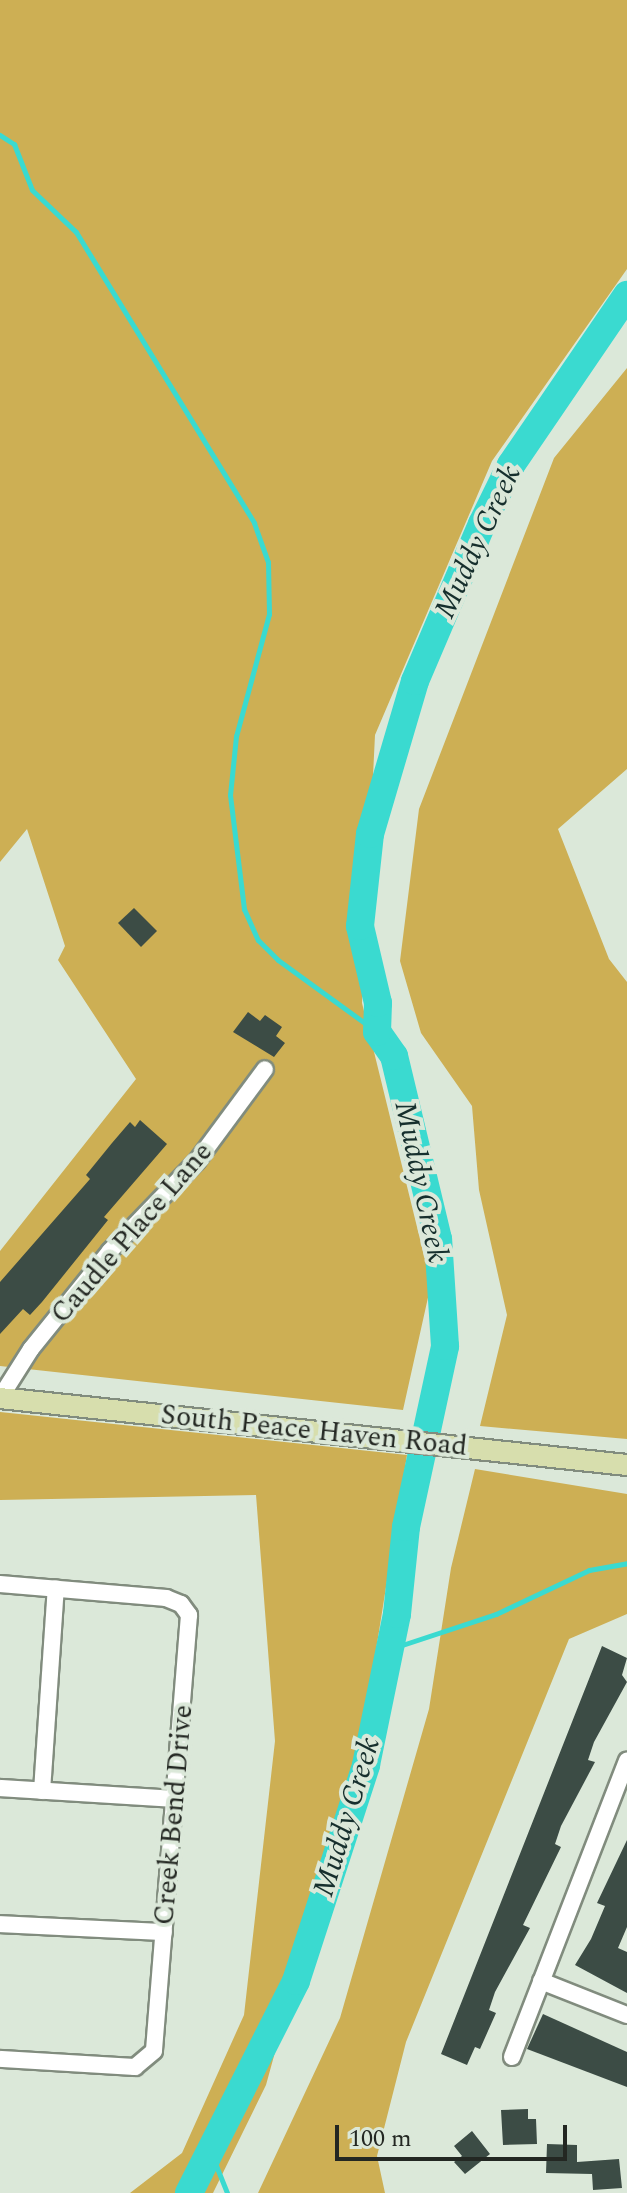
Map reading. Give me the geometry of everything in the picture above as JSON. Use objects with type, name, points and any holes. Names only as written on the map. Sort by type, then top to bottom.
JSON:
[{"type":"main road","name":"South Peace Haven Road","points":[[0,1398],[627,1465]]},
{"type":"street","name":"Caudle Place Lane","points":[[0,1398],[60,1312],[110,1251],[197,1161],[265,1069]]},
{"type":"street","name":"Creek Bend Drive","points":[[0,1584],[166,1598],[186,1609],[176,1799],[154,2051],[144,2063],[135,2067],[0,2059]]},
{"type":"street","points":[[42,1791],[56,1588]]},
{"type":"street","points":[[512,2057],[627,1761]]},
{"type":"street","points":[[0,1788],[176,1799]]},
{"type":"street","points":[[0,1924],[164,1932]]},
{"type":"street","points":[[541,1981],[627,2015]]},
{"type":"shaded area","points":[[0,0],[627,0],[627,269],[492,461],[375,735],[362,1003],[431,1284],[403,1410],[0,1366],[0,1251],[136,1079],[58,960],[65,946],[27,829],[0,862]]},
{"type":"shaded area","points":[[627,368],[627,769],[558,829],[609,959],[627,982],[627,1439],[480,1426],[507,1315],[479,1190],[472,1106],[421,1033],[400,961],[419,809],[554,458]]},
{"type":"shaded area","points":[[0,1412],[407,1455],[363,1732],[266,2085],[213,2193],[130,2193],[182,2153],[244,2015],[275,1741],[256,1495],[0,1500]]},
{"type":"shaded area","points":[[475,1469],[627,1494],[627,1614],[569,1639],[406,2042],[377,2156],[385,2193],[258,2193],[340,2018],[429,1709],[451,1568]]},
{"type":"building","points":[[134,908],[157,931],[141,947],[118,923]]},
{"type":"building","points":[[248,1012],[260,1021],[265,1015],[282,1027],[276,1036],[285,1043],[274,1057],[233,1032]]},
{"type":"building","points":[[140,1120],[167,1144],[104,1217],[108,1220],[42,1302],[30,1315],[23,1309],[0,1334],[0,1282],[90,1179],[86,1175],[130,1122],[135,1127]]},
{"type":"building","points":[[602,1646],[627,1658],[622,1675],[627,1682],[594,1742],[588,1760],[595,1762],[561,1826],[555,1844],[561,1847],[523,1925],[530,1928],[495,1992],[489,2010],[496,2013],[480,2049],[475,2047],[467,2065],[441,2054]]},
{"type":"building","points":[[627,1840],[627,1927],[618,1948],[627,1952],[627,1993],[575,1965],[591,1939],[605,1906],[597,1903]]},
{"type":"building","points":[[543,2014],[627,2052],[627,2087],[527,2049]]},
{"type":"building","points":[[528,2109],[528,2119],[536,2119],[537,2144],[503,2145],[501,2110]]},
{"type":"building","points":[[472,2131],[490,2154],[465,2174],[454,2162],[462,2156],[454,2146]]},
{"type":"building","points":[[547,2144],[577,2145],[577,2162],[619,2159],[622,2188],[593,2190],[592,2174],[546,2173]]},
{"type":"waterway","points":[[0,135],[14,144],[32,190],[76,232],[254,523],[268,562],[269,614],[236,736],[230,795],[244,909],[258,940],[278,960],[377,1032]]},
{"type":"waterway","name":"Muddy Creek","points":[[189,2193],[296,1981],[366,1765],[397,1614],[406,1527],[445,1346],[438,1239],[394,1056],[377,1032],[378,1003],[360,926],[370,834],[415,681],[482,524],[511,465],[627,295]]},
{"type":"waterway","points":[[390,1649],[496,1614],[589,1570],[627,1563]]},
{"type":"waterway","points":[[219,2130],[215,2163],[227,2193]]}]
